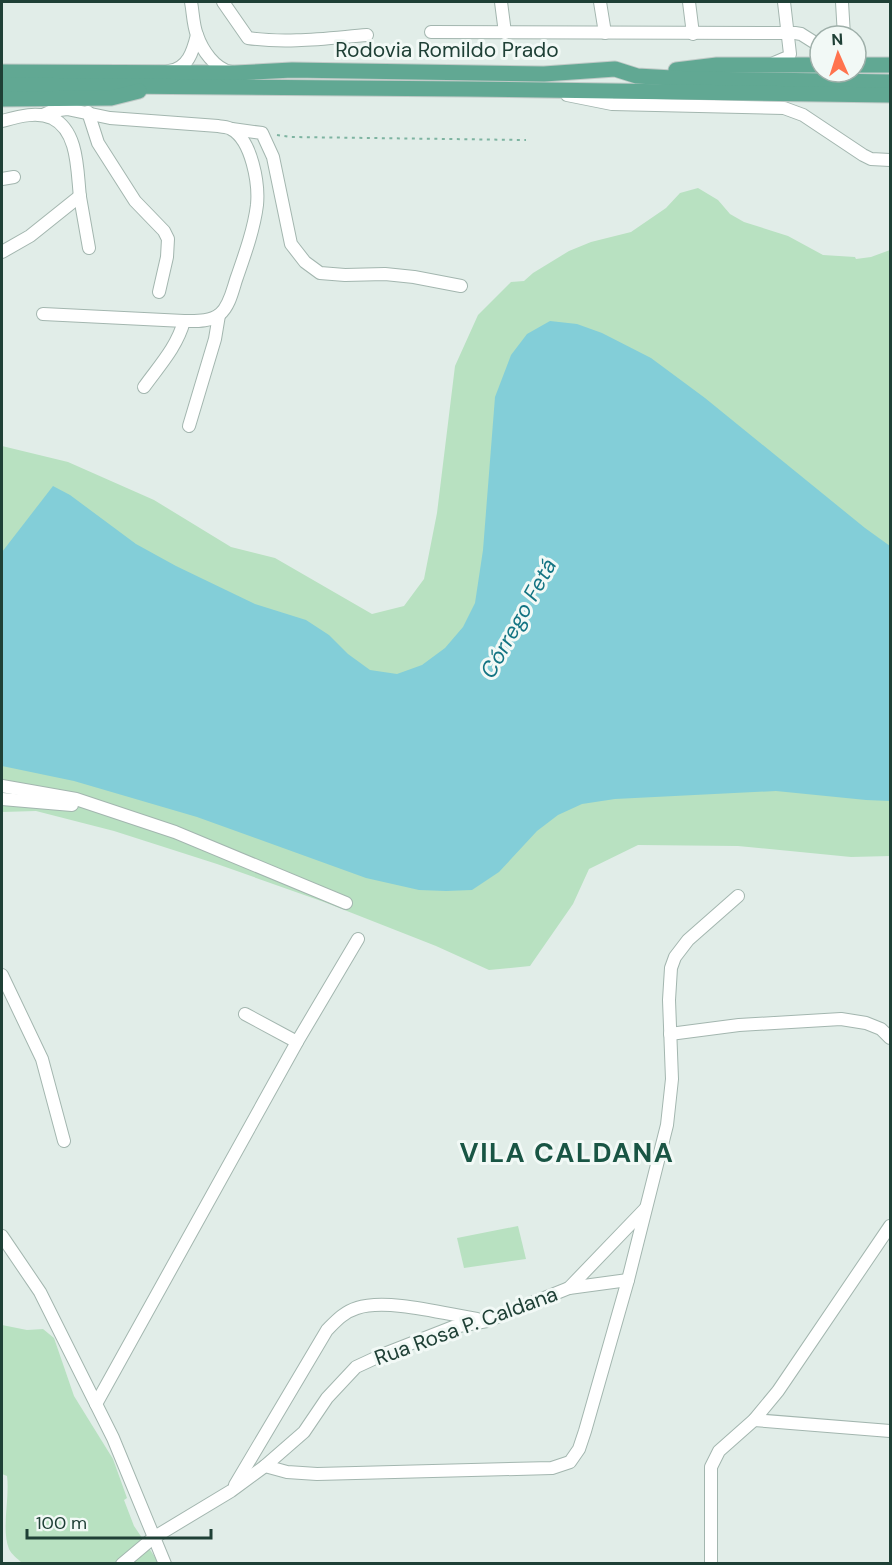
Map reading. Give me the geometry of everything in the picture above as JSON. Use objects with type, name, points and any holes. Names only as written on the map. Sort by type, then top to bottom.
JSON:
[{"type":"main road","points":[[868,64],[891,65]]},
{"type":"main road","points":[[615,69],[672,70],[717,65],[808,65]]},
{"type":"main road","name":"Rodovia Romildo Prado","points":[[2,72],[235,73],[292,70],[544,74],[615,69],[637,76],[690,79],[891,82]]},
{"type":"main road","name":"Rodovia Romildo Prado","points":[[2,85],[891,95]]},
{"type":"main road","points":[[2,99],[111,98],[158,86]]},
{"type":"street","points":[[191,2],[197,35],[212,60],[219,67],[235,73]]},
{"type":"street","points":[[223,2],[248,39],[318,39],[368,35]]},
{"type":"street","points":[[501,2],[505,33]]},
{"type":"street","points":[[600,2],[605,33]]},
{"type":"street","points":[[689,2],[693,34]]},
{"type":"street","points":[[770,65],[790,54],[784,2]]},
{"type":"street","points":[[842,2],[843,24]]},
{"type":"street","points":[[431,32],[787,33],[801,34],[808,38]]},
{"type":"street","points":[[2,72],[177,70],[190,56],[197,35]]},
{"type":"street","points":[[545,90],[612,104],[784,108],[803,115],[863,155],[872,159],[891,160]]},
{"type":"street","points":[[43,116],[60,109],[88,112],[110,118],[218,126],[262,133],[273,158],[291,244],[305,262],[320,273],[386,274],[461,286]]},
{"type":"street","points":[[88,112],[98,143],[135,201],[164,231],[168,239],[167,257],[159,292]]},
{"type":"street","points":[[2,121],[28,115],[43,116],[62,125],[76,156],[89,248]]},
{"type":"street","points":[[189,426],[215,339],[219,315],[226,305],[243,259],[257,204],[255,172],[247,147],[240,136],[231,129]]},
{"type":"street","points":[[2,252],[30,236],[80,196]]},
{"type":"street","points":[[43,314],[184,321],[207,320],[219,315]]},
{"type":"street","points":[[144,387],[173,348],[181,334],[184,321]]},
{"type":"street","points":[[2,786],[76,799],[176,832],[346,903]]},
{"type":"street","points":[[2,799],[104,808]]},
{"type":"street","points":[[265,1466],[287,1472],[317,1474],[552,1468],[570,1462],[579,1449],[628,1280],[667,1125],[672,1079],[671,968],[675,957],[688,940],[738,896]]},
{"type":"street","points":[[96,1404],[297,1042],[358,939]]},
{"type":"street","points":[[2,975],[42,1059],[64,1141]]},
{"type":"street","points":[[245,1014],[297,1042]]},
{"type":"street","points":[[670,1034],[739,1025],[841,1019],[866,1023],[881,1029],[890,1038]]},
{"type":"street","points":[[568,1288],[646,1208]]},
{"type":"street","points":[[711,1563],[711,1467],[719,1451],[754,1420],[778,1391],[891,1226]]},
{"type":"street","points":[[2,1236],[40,1292],[113,1438],[165,1563]]},
{"type":"street","name":"Rua Rosa P. Caldana","points":[[122,1563],[153,1538],[231,1491],[265,1466],[304,1431],[327,1398],[356,1367],[453,1327],[488,1321],[568,1288],[628,1280]]},
{"type":"street","points":[[231,1491],[327,1330],[340,1317],[356,1308],[374,1305],[488,1321]]},
{"type":"street","points":[[754,1420],[891,1431]]},
{"type":"path","points":[[262,133],[291,137],[526,140]]},
{"type":"green space","points":[[698,188],[718,200],[730,214],[744,222],[788,236],[823,255],[855,257],[856,259],[871,257],[890,250],[890,856],[851,857],[738,846],[638,845],[589,869],[573,904],[530,966],[489,970],[436,946],[324,902],[217,864],[114,831],[36,811],[2,812],[2,446],[68,462],[154,500],[231,547],[275,558],[372,614],[404,606],[424,579],[437,513],[455,366],[478,315],[511,282],[524,281],[569,251],[591,242],[631,232],[666,208],[680,193]]},
{"type":"green space","points":[[518,1226],[526,1259],[464,1268],[457,1238]]},
{"type":"green space","points":[[2,1325],[27,1330],[43,1329],[54,1338],[74,1396],[113,1459],[134,1526],[159,1563],[22,1563],[10,1551],[6,1532],[7,1476],[2,1474]]},
{"type":"water","name":"Córrego Fetá","points":[[550,321],[577,324],[602,333],[651,358],[705,398],[890,546],[890,801],[776,791],[615,799],[582,804],[558,815],[537,831],[499,872],[472,890],[419,890],[366,878],[197,817],[74,781],[2,766],[2,552],[53,486],[70,495],[136,544],[176,566],[255,604],[306,620],[329,635],[348,654],[370,670],[397,674],[422,665],[445,648],[463,627],[475,603],[483,550],[495,397],[511,355],[527,334]]},
{"type":"district","name":"VILA CALDANA","points":[[567,1153]]}]
